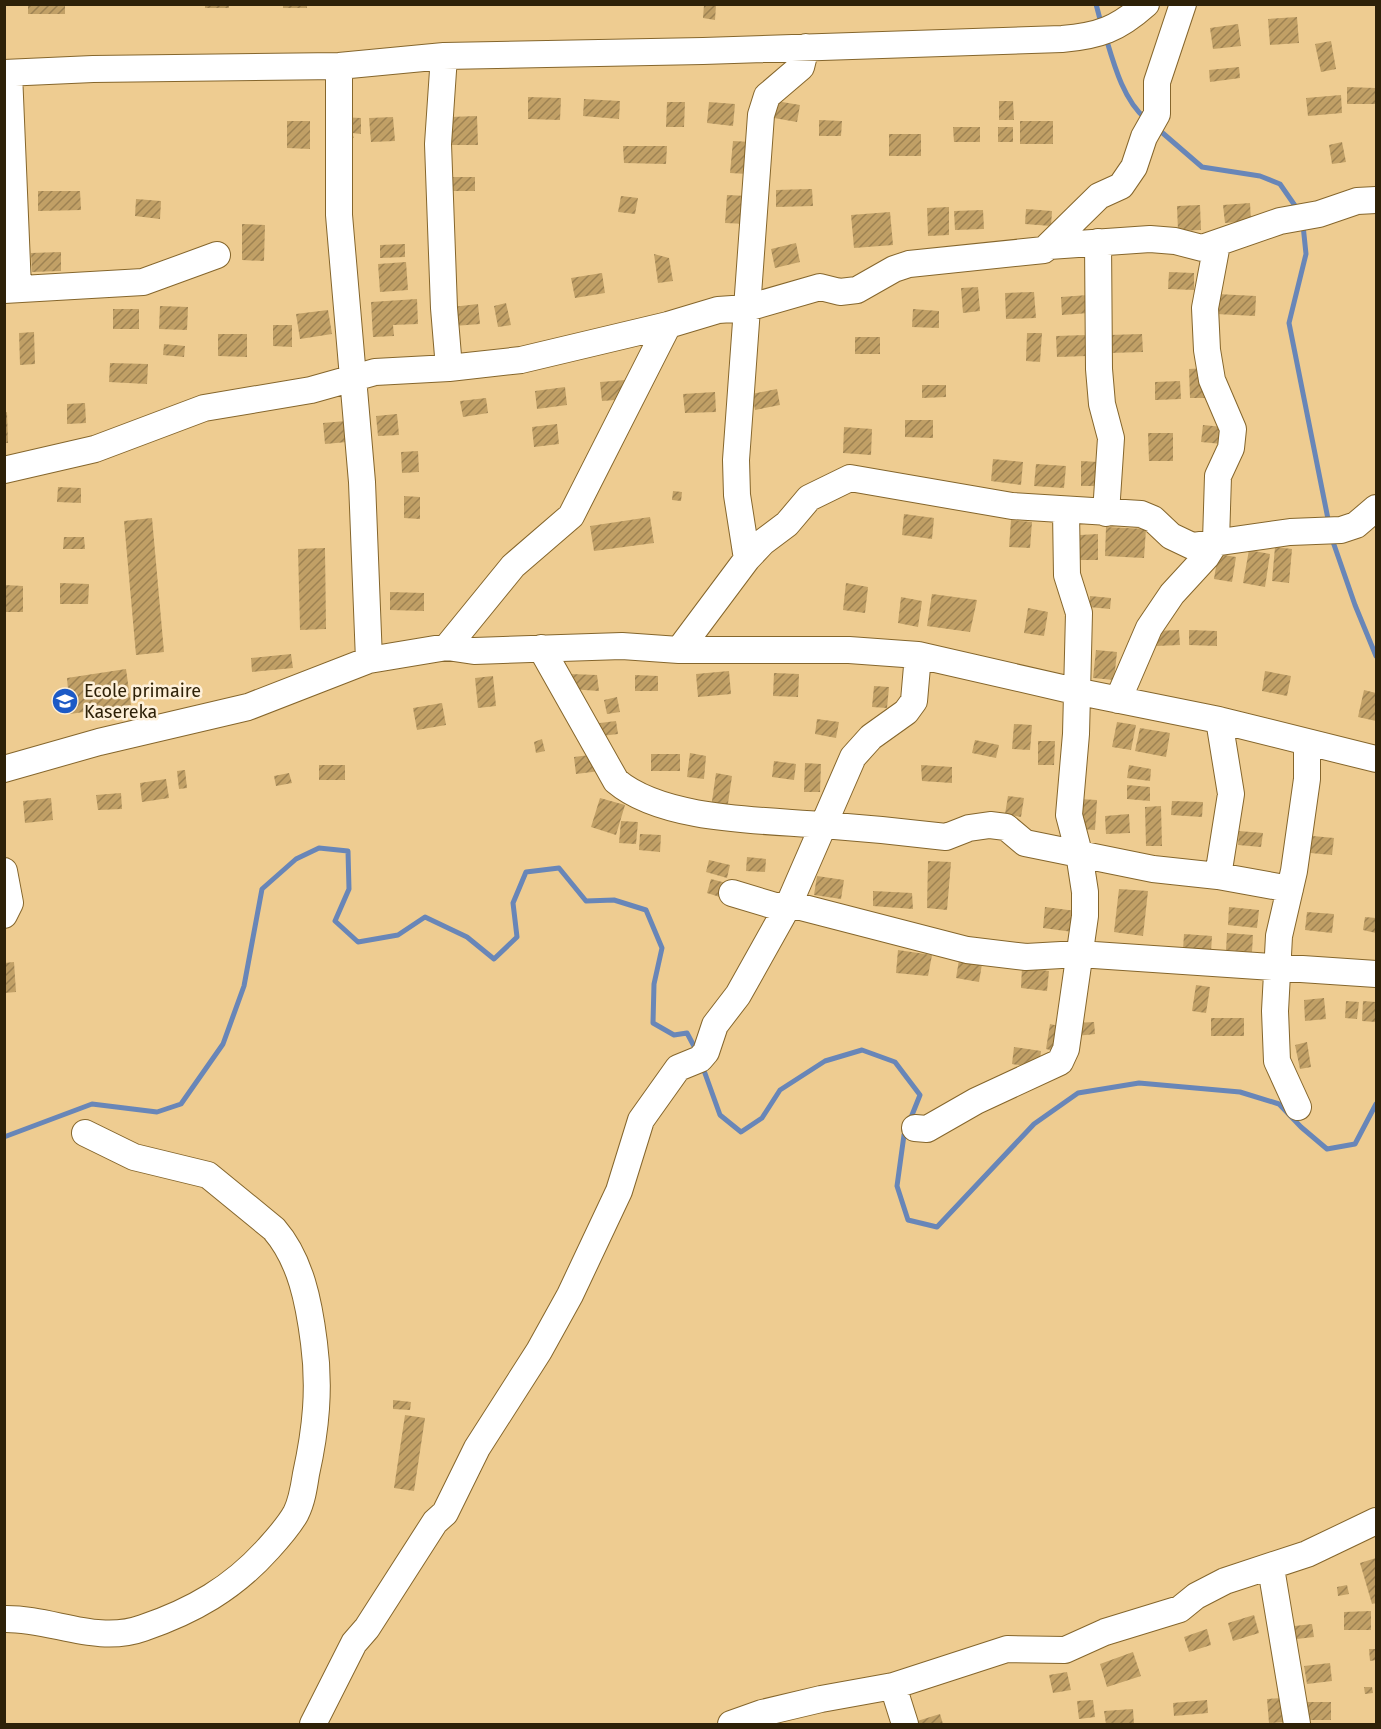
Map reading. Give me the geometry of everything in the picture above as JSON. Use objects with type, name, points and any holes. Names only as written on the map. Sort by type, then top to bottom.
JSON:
[{"type":"street","points":[[218,255],[143,282],[11,289],[7,73],[93,69],[339,66],[444,56],[806,47],[1094,36],[1126,22],[1146,4]]},
{"type":"street","points":[[1049,246],[1099,196],[1126,181],[1157,114],[1157,81],[1183,4]]},
{"type":"street","points":[[747,559],[737,495],[736,460],[761,115],[767,96],[801,66],[806,47]]},
{"type":"street","points":[[444,56],[438,144],[449,368]]},
{"type":"street","points":[[339,66],[339,215],[365,533],[369,660]]},
{"type":"street","points":[[4,470],[95,449],[204,408],[311,390],[375,372],[449,368],[521,360],[668,325],[718,310],[747,308],[820,287],[840,292],[857,290],[909,264],[999,253],[1036,252],[1049,246],[1150,239],[1175,241],[1202,248],[1280,221],[1319,214],[1357,201],[1377,200]]},
{"type":"street","points":[[1098,242],[1099,369],[1102,405],[1112,449],[1106,513]]},
{"type":"street","points":[[1118,700],[1149,628],[1172,594],[1206,557],[1216,541],[1218,476],[1231,448],[1233,429],[1212,380],[1207,350],[1205,308],[1217,244]]},
{"type":"street","points":[[447,647],[513,566],[570,516],[668,325]]},
{"type":"street","points":[[679,650],[747,559],[787,524],[809,498],[850,478],[1012,506],[1141,514],[1153,519],[1171,536],[1192,546],[1290,532],[1341,530],[1356,525],[1377,508]]},
{"type":"street","points":[[915,1128],[927,1129],[976,1101],[1060,1062],[1066,1049],[1085,892],[1080,853],[1069,815],[1076,734],[1075,691],[1079,613],[1067,575],[1066,511]]},
{"type":"street","points":[[4,769],[99,742],[248,707],[369,660],[447,647],[474,651],[622,646],[679,650],[849,650],[918,655],[1075,691],[1219,720],[1377,759]]},
{"type":"street","points":[[541,648],[616,781],[632,794],[662,806],[735,818],[946,837],[990,825],[1006,827],[1026,843],[1153,869],[1218,876],[1290,889]]},
{"type":"street","points":[[313,1725],[354,1642],[367,1628],[435,1522],[445,1513],[477,1448],[556,1322],[588,1252],[605,1223],[628,1164],[641,1120],[678,1068],[700,1059],[706,1052],[715,1025],[738,995],[789,904],[810,861],[822,825],[853,757],[871,737],[906,712],[914,701],[918,655]]},
{"type":"street","points":[[1218,876],[1231,794],[1219,720]]},
{"type":"street","points":[[1298,1107],[1282,1074],[1274,1048],[1276,966],[1307,779],[1307,743]]},
{"type":"street","points":[[4,871],[10,903],[10,910],[4,915]]},
{"type":"street","points":[[732,893],[775,906],[789,904],[967,950],[1026,957],[1079,954],[1377,974]]},
{"type":"street","points":[[4,1619],[24,1618],[84,1632],[109,1634],[143,1628],[216,1596],[243,1576],[280,1535],[296,1513],[316,1421],[317,1371],[309,1306],[304,1286],[283,1239],[208,1175],[134,1157],[85,1133]]},
{"type":"street","points":[[731,1725],[762,1713],[811,1701],[893,1686],[1008,1649],[1065,1650],[1105,1632],[1174,1611],[1225,1581],[1271,1568],[1377,1521]]},
{"type":"street","points":[[1271,1568],[1297,1725]]},
{"type":"street","points":[[893,1686],[905,1725]]},
{"type":"building","points":[[28,4],[65,4],[65,14],[28,14]]},
{"type":"building","points":[[205,4],[229,4],[229,8],[205,8]]},
{"type":"building","points":[[283,4],[307,4],[307,8],[283,8]]},
{"type":"building","points":[[704,5],[716,5],[715,20],[703,18]]},
{"type":"building","points":[[1297,17],[1299,43],[1270,45],[1268,19]]},
{"type":"building","points":[[1238,24],[1241,46],[1213,49],[1210,28]]},
{"type":"building","points":[[1331,41],[1336,69],[1321,72],[1315,44]]},
{"type":"building","points":[[1239,67],[1240,78],[1210,82],[1209,70]]},
{"type":"building","points":[[1347,87],[1375,88],[1375,104],[1347,104]]},
{"type":"building","points":[[1341,95],[1342,113],[1308,116],[1306,98]]},
{"type":"building","points":[[528,97],[561,98],[560,120],[528,119]]},
{"type":"building","points":[[584,99],[620,101],[619,119],[583,116]]},
{"type":"building","points":[[776,101],[800,105],[797,122],[774,118]]},
{"type":"building","points":[[999,101],[1013,101],[1014,120],[999,120]]},
{"type":"building","points":[[667,102],[685,102],[684,127],[666,127]]},
{"type":"building","points":[[709,102],[735,104],[733,126],[707,123]]},
{"type":"building","points":[[477,116],[478,145],[451,145],[450,117]]},
{"type":"building","points":[[341,117],[361,118],[361,134],[352,133],[354,138],[340,137]]},
{"type":"building","points":[[393,117],[395,141],[371,142],[369,118]]},
{"type":"building","points":[[819,120],[842,121],[841,136],[819,136]]},
{"type":"building","points":[[287,121],[310,121],[310,149],[287,148]]},
{"type":"building","points":[[1020,121],[1053,121],[1053,144],[1020,144]]},
{"type":"building","points":[[953,127],[980,127],[980,142],[954,142]]},
{"type":"building","points":[[998,127],[1013,127],[1013,142],[998,142]]},
{"type":"building","points":[[889,134],[921,134],[921,156],[889,156]]},
{"type":"building","points":[[733,141],[751,142],[748,174],[730,173]]},
{"type":"building","points":[[1342,142],[1346,162],[1332,164],[1329,145]]},
{"type":"building","points":[[623,146],[667,146],[666,164],[624,163]]},
{"type":"building","points":[[450,177],[475,177],[475,191],[449,191]]},
{"type":"building","points":[[812,189],[813,206],[776,207],[776,190]]},
{"type":"building","points":[[38,191],[80,191],[81,210],[38,211]]},
{"type":"building","points":[[727,195],[748,196],[747,224],[725,223]]},
{"type":"building","points":[[621,196],[638,198],[635,214],[618,212]]},
{"type":"building","points":[[136,199],[161,201],[160,219],[135,216]]},
{"type":"building","points":[[1250,203],[1251,221],[1225,223],[1223,205]]},
{"type":"building","points":[[1200,205],[1201,230],[1178,231],[1177,206]]},
{"type":"building","points":[[949,207],[949,235],[928,236],[927,208]]},
{"type":"building","points":[[1026,209],[1052,211],[1051,226],[1025,224]]},
{"type":"building","points":[[983,210],[984,229],[955,230],[954,211]]},
{"type":"building","points":[[890,212],[893,245],[854,248],[851,215]]},
{"type":"building","points":[[242,224],[265,225],[264,261],[242,260]]},
{"type":"building","points":[[796,243],[800,262],[775,268],[771,249]]},
{"type":"building","points":[[405,244],[405,257],[380,258],[380,245]]},
{"type":"building","points":[[61,252],[61,271],[32,272],[31,253]]},
{"type":"building","points":[[654,254],[669,258],[673,281],[658,283]]},
{"type":"building","points":[[406,262],[408,290],[380,292],[378,264]]},
{"type":"building","points":[[1169,272],[1194,273],[1194,290],[1168,289]]},
{"type":"building","points":[[602,273],[605,293],[575,298],[571,278]]},
{"type":"building","points":[[978,287],[980,311],[963,313],[961,288]]},
{"type":"building","points":[[1034,292],[1036,318],[1006,319],[1005,293]]},
{"type":"building","points":[[1217,294],[1256,296],[1255,316],[1216,314]]},
{"type":"building","points":[[1088,295],[1089,313],[1062,315],[1061,297]]},
{"type":"building","points":[[417,299],[418,324],[393,325],[394,336],[373,337],[371,302]]},
{"type":"building","points":[[506,303],[511,325],[498,327],[494,306]]},
{"type":"building","points":[[478,304],[480,324],[454,326],[452,307]]},
{"type":"building","points":[[160,306],[188,307],[187,330],[159,329]]},
{"type":"building","points":[[113,309],[139,309],[139,329],[113,329]]},
{"type":"building","points":[[913,309],[939,311],[939,328],[912,327]]},
{"type":"building","points":[[328,310],[332,334],[300,339],[296,314]]},
{"type":"building","points":[[273,325],[292,325],[292,347],[273,346]]},
{"type":"building","points":[[34,332],[35,364],[20,365],[19,333]]},
{"type":"building","points":[[1027,333],[1042,333],[1040,362],[1026,361]]},
{"type":"building","points":[[218,334],[247,334],[247,357],[218,356]]},
{"type":"building","points":[[1142,334],[1143,352],[1109,353],[1109,335]]},
{"type":"building","points":[[1086,335],[1087,356],[1057,357],[1056,336]]},
{"type":"building","points":[[855,337],[880,337],[880,354],[855,354]]},
{"type":"building","points":[[164,344],[185,346],[184,357],[163,355]]},
{"type":"building","points":[[110,363],[148,364],[147,384],[109,382]]},
{"type":"building","points":[[1205,368],[1206,398],[1190,398],[1189,369]]},
{"type":"building","points":[[626,380],[628,399],[602,401],[600,382]]},
{"type":"building","points":[[1180,381],[1181,399],[1155,400],[1155,382]]},
{"type":"building","points":[[922,385],[946,385],[946,397],[922,398]]},
{"type":"building","points":[[565,387],[567,405],[537,409],[535,391]]},
{"type":"building","points":[[777,389],[780,405],[755,410],[752,394]]},
{"type":"building","points":[[715,392],[716,412],[685,413],[683,394]]},
{"type":"building","points":[[486,398],[488,413],[463,417],[460,401]]},
{"type":"building","points":[[85,403],[86,423],[67,424],[67,404]]},
{"type":"building","points":[[7,412],[8,443],[4,443],[4,413]]},
{"type":"building","points":[[397,414],[399,435],[378,436],[376,416]]},
{"type":"building","points":[[905,420],[933,420],[933,438],[905,437]]},
{"type":"building","points":[[346,421],[347,442],[325,444],[323,423]]},
{"type":"building","points":[[557,424],[559,444],[534,447],[532,427]]},
{"type":"building","points":[[1203,425],[1223,427],[1222,444],[1201,442]]},
{"type":"building","points":[[844,427],[872,429],[871,455],[843,453]]},
{"type":"building","points":[[1148,433],[1173,433],[1173,461],[1149,461]]},
{"type":"building","points":[[418,451],[419,472],[402,473],[401,452]]},
{"type":"building","points":[[993,459],[1023,462],[1021,485],[991,481]]},
{"type":"building","points":[[1081,461],[1098,462],[1098,486],[1081,486]]},
{"type":"building","points":[[1036,464],[1066,466],[1064,488],[1034,486]]},
{"type":"building","points":[[58,487],[81,488],[81,503],[57,502]]},
{"type":"building","points":[[673,491],[682,492],[681,501],[672,500]]},
{"type":"building","points":[[404,496],[420,497],[420,519],[404,518]]},
{"type":"building","points":[[904,514],[934,518],[932,539],[902,535]]},
{"type":"building","points":[[650,517],[654,543],[594,551],[590,526]]},
{"type":"building","points":[[152,518],[164,652],[136,655],[124,521]]},
{"type":"building","points":[[1011,520],[1032,522],[1030,548],[1009,547]]},
{"type":"building","points":[[1106,527],[1146,529],[1144,558],[1105,556]]},
{"type":"building","points":[[1098,534],[1098,560],[1080,560],[1080,535]]},
{"type":"building","points":[[64,537],[84,537],[85,549],[63,549]]},
{"type":"building","points":[[1275,547],[1292,549],[1289,583],[1272,581]]},
{"type":"building","points":[[325,548],[326,629],[300,630],[298,549]]},
{"type":"building","points":[[1249,550],[1270,554],[1265,587],[1243,583]]},
{"type":"building","points":[[1218,554],[1236,557],[1232,582],[1214,579]]},
{"type":"building","points":[[60,583],[89,584],[88,604],[60,604]]},
{"type":"building","points":[[846,583],[868,587],[865,613],[843,610]]},
{"type":"building","points":[[5,585],[23,586],[23,612],[5,612]]},
{"type":"building","points":[[390,592],[424,593],[424,611],[390,610]]},
{"type":"building","points":[[932,594],[977,600],[970,632],[927,626]]},
{"type":"building","points":[[1090,596],[1111,598],[1110,609],[1089,607]]},
{"type":"building","points":[[901,597],[922,601],[918,627],[898,623]]},
{"type":"building","points":[[1028,608],[1048,612],[1044,636],[1024,633]]},
{"type":"building","points":[[1179,630],[1180,645],[1156,646],[1155,631]]},
{"type":"building","points":[[1189,630],[1217,631],[1217,646],[1189,645]]},
{"type":"building","points":[[1096,650],[1117,652],[1114,680],[1093,678]]},
{"type":"building","points":[[291,654],[293,668],[252,672],[251,658]]},
{"type":"building","points":[[126,669],[131,705],[70,714],[67,678]]},
{"type":"building","points":[[729,671],[731,694],[698,697],[696,674]]},
{"type":"building","points":[[1265,671],[1291,676],[1287,696],[1262,691]]},
{"type":"building","points":[[774,673],[799,674],[798,697],[773,696]]},
{"type":"building","points":[[570,674],[597,675],[599,691],[570,689]]},
{"type":"building","points":[[635,675],[658,676],[658,691],[635,691]]},
{"type":"building","points":[[493,676],[496,706],[478,708],[475,678]]},
{"type":"building","points":[[874,686],[889,687],[887,708],[872,707]]},
{"type":"building","points":[[1364,690],[1376,693],[1376,721],[1358,717]]},
{"type":"building","points":[[617,697],[620,712],[607,714],[604,700]]},
{"type":"building","points":[[442,703],[446,725],[417,730],[413,708]]},
{"type":"building","points":[[817,719],[839,722],[836,738],[815,734]]},
{"type":"building","points":[[616,721],[618,734],[593,737],[592,724]]},
{"type":"building","points":[[1117,722],[1136,725],[1131,750],[1112,747]]},
{"type":"building","points":[[1014,724],[1032,725],[1030,750],[1012,749]]},
{"type":"building","points":[[1140,728],[1170,733],[1166,757],[1135,751]]},
{"type":"building","points":[[542,739],[545,751],[536,753],[534,742]]},
{"type":"building","points":[[975,740],[999,745],[996,758],[972,753]]},
{"type":"building","points":[[1038,741],[1055,741],[1054,765],[1038,765]]},
{"type":"building","points":[[690,753],[706,756],[704,779],[687,777]]},
{"type":"building","points":[[598,754],[600,771],[576,774],[574,757]]},
{"type":"building","points":[[651,754],[680,754],[680,771],[651,771]]},
{"type":"building","points":[[774,761],[796,764],[794,780],[772,777]]},
{"type":"building","points":[[805,763],[821,764],[820,792],[804,792]]},
{"type":"building","points":[[319,765],[345,765],[345,780],[319,780]]},
{"type":"building","points":[[921,765],[952,767],[952,783],[922,781]]},
{"type":"building","points":[[1129,765],[1151,769],[1150,781],[1127,778]]},
{"type":"building","points":[[185,770],[187,788],[179,789],[177,771]]},
{"type":"building","points":[[289,773],[292,783],[276,786],[274,776]]},
{"type":"building","points":[[716,773],[732,776],[727,810],[711,808]]},
{"type":"building","points":[[166,779],[169,798],[142,802],[140,783]]},
{"type":"building","points":[[1127,785],[1150,787],[1150,801],[1127,799]]},
{"type":"building","points":[[121,793],[122,809],[98,810],[96,795]]},
{"type":"building","points":[[1008,796],[1024,798],[1021,817],[1005,814]]},
{"type":"building","points":[[51,798],[53,820],[25,823],[23,801]]},
{"type":"building","points":[[600,798],[625,805],[616,835],[591,827]]},
{"type":"building","points":[[1079,799],[1097,800],[1095,830],[1078,829]]},
{"type":"building","points":[[1172,801],[1203,802],[1202,817],[1171,815]]},
{"type":"building","points":[[1161,806],[1162,846],[1146,846],[1145,807]]},
{"type":"building","points":[[1129,814],[1130,833],[1106,834],[1105,816]]},
{"type":"building","points":[[621,821],[638,822],[636,844],[619,843]]},
{"type":"building","points":[[1239,831],[1263,833],[1261,847],[1238,845]]},
{"type":"building","points":[[640,834],[661,835],[660,852],[639,850]]},
{"type":"building","points":[[1302,835],[1334,838],[1332,855],[1300,852]]},
{"type":"building","points":[[747,857],[766,859],[765,872],[746,871]]},
{"type":"building","points":[[709,860],[730,865],[727,878],[706,872]]},
{"type":"building","points":[[928,861],[951,862],[947,910],[927,908]]},
{"type":"building","points":[[817,876],[844,880],[841,899],[814,895]]},
{"type":"building","points":[[711,879],[726,883],[723,898],[707,893]]},
{"type":"building","points":[[1119,889],[1148,891],[1143,936],[1114,932]]},
{"type":"building","points":[[873,891],[912,893],[913,909],[873,906]]},
{"type":"building","points":[[1045,907],[1076,911],[1073,932],[1043,928]]},
{"type":"building","points":[[1229,907],[1259,910],[1257,928],[1228,925]]},
{"type":"building","points":[[1307,912],[1334,914],[1332,933],[1305,930]]},
{"type":"building","points":[[1365,917],[1376,918],[1376,933],[1363,930]]},
{"type":"building","points":[[1227,933],[1253,935],[1252,952],[1226,950]]},
{"type":"building","points":[[1184,934],[1212,936],[1211,952],[1183,950]]},
{"type":"building","points":[[898,950],[932,955],[928,976],[896,973]]},
{"type":"building","points":[[959,960],[982,964],[979,982],[956,978]]},
{"type":"building","points":[[14,962],[16,992],[4,993],[4,963]]},
{"type":"building","points":[[1022,967],[1049,971],[1047,991],[1021,988]]},
{"type":"building","points":[[1196,985],[1210,987],[1206,1013],[1192,1011]]},
{"type":"building","points":[[1324,998],[1326,1019],[1305,1021],[1304,1000]]},
{"type":"building","points":[[1346,1001],[1359,1002],[1357,1019],[1345,1018]]},
{"type":"building","points":[[1363,1001],[1376,1002],[1376,1022],[1362,1021]]},
{"type":"building","points":[[1211,1018],[1244,1018],[1244,1036],[1211,1036]]},
{"type":"building","points":[[1094,1022],[1095,1034],[1076,1036],[1075,1023]]},
{"type":"building","points":[[1050,1024],[1063,1027],[1059,1052],[1046,1049]]},
{"type":"building","points":[[1307,1042],[1311,1067],[1300,1069],[1295,1045]]},
{"type":"building","points":[[1014,1047],[1041,1051],[1039,1068],[1012,1064]]},
{"type":"building","points":[[393,1400],[411,1402],[410,1410],[393,1409]]},
{"type":"building","points":[[405,1415],[425,1418],[414,1491],[394,1488]]},
{"type":"building","points":[[1376,1558],[1376,1603],[1372,1604],[1360,1563]]},
{"type":"building","points":[[1347,1585],[1349,1594],[1338,1596],[1337,1587]]},
{"type":"building","points":[[1371,1611],[1371,1630],[1344,1630],[1344,1612]]},
{"type":"building","points":[[1254,1615],[1259,1633],[1233,1641],[1228,1623]]},
{"type":"building","points":[[1312,1624],[1314,1637],[1288,1640],[1286,1627]]},
{"type":"building","points":[[1207,1629],[1211,1645],[1189,1652],[1184,1637]]},
{"type":"building","points":[[1369,1649],[1376,1649],[1376,1660],[1370,1661]]},
{"type":"building","points":[[1133,1652],[1141,1676],[1107,1687],[1100,1664]]},
{"type":"building","points":[[1330,1663],[1332,1681],[1307,1684],[1304,1666]]},
{"type":"building","points":[[1067,1672],[1071,1690],[1053,1693],[1049,1675]]},
{"type":"building","points":[[1364,1687],[1372,1687],[1373,1693],[1365,1694]]},
{"type":"building","points":[[1282,1698],[1285,1722],[1269,1723],[1267,1699]]},
{"type":"building","points":[[1093,1700],[1095,1717],[1079,1719],[1077,1701]]},
{"type":"building","points":[[1207,1700],[1208,1713],[1174,1716],[1173,1703]]},
{"type":"building","points":[[1304,1702],[1331,1702],[1331,1720],[1305,1720]]},
{"type":"building","points":[[1133,1709],[1134,1724],[1106,1724],[1104,1711]]},
{"type":"building","points":[[940,1714],[943,1724],[915,1724],[914,1722]]},
{"type":"waterway","points":[[1096,4],[1101,23]]},
{"type":"waterway","points":[[1106,38],[1116,71],[1126,93],[1146,119]]},
{"type":"waterway","points":[[1158,129],[1202,167],[1260,176],[1280,184],[1298,210]]},
{"type":"waterway","points":[[1303,225],[1306,254],[1289,323],[1329,524]]},
{"type":"waterway","points":[[1331,536],[1376,656]]},
{"type":"waterway","points":[[4,1137],[92,1104],[157,1112],[181,1104],[223,1044],[244,986],[262,889],[296,859],[319,848],[348,851],[349,889],[335,921],[358,942],[398,935],[425,917],[467,937],[494,959],[517,937],[513,903],[526,872],[559,868],[586,901],[614,900],[646,910],[662,948],[654,984],[653,1023],[674,1035],[687,1033],[696,1050]]},
{"type":"waterway","points":[[702,1065],[720,1115],[741,1132],[762,1118],[780,1090],[825,1061],[862,1050],[895,1062],[920,1095],[904,1135],[897,1186],[908,1220],[937,1227],[1034,1124],[1078,1093],[1139,1083],[1240,1092],[1279,1104],[1327,1149],[1355,1144],[1376,1104]]},
{"type":"place","name":"Ecole primaire Kasereka","points":[[65,701]]}]
